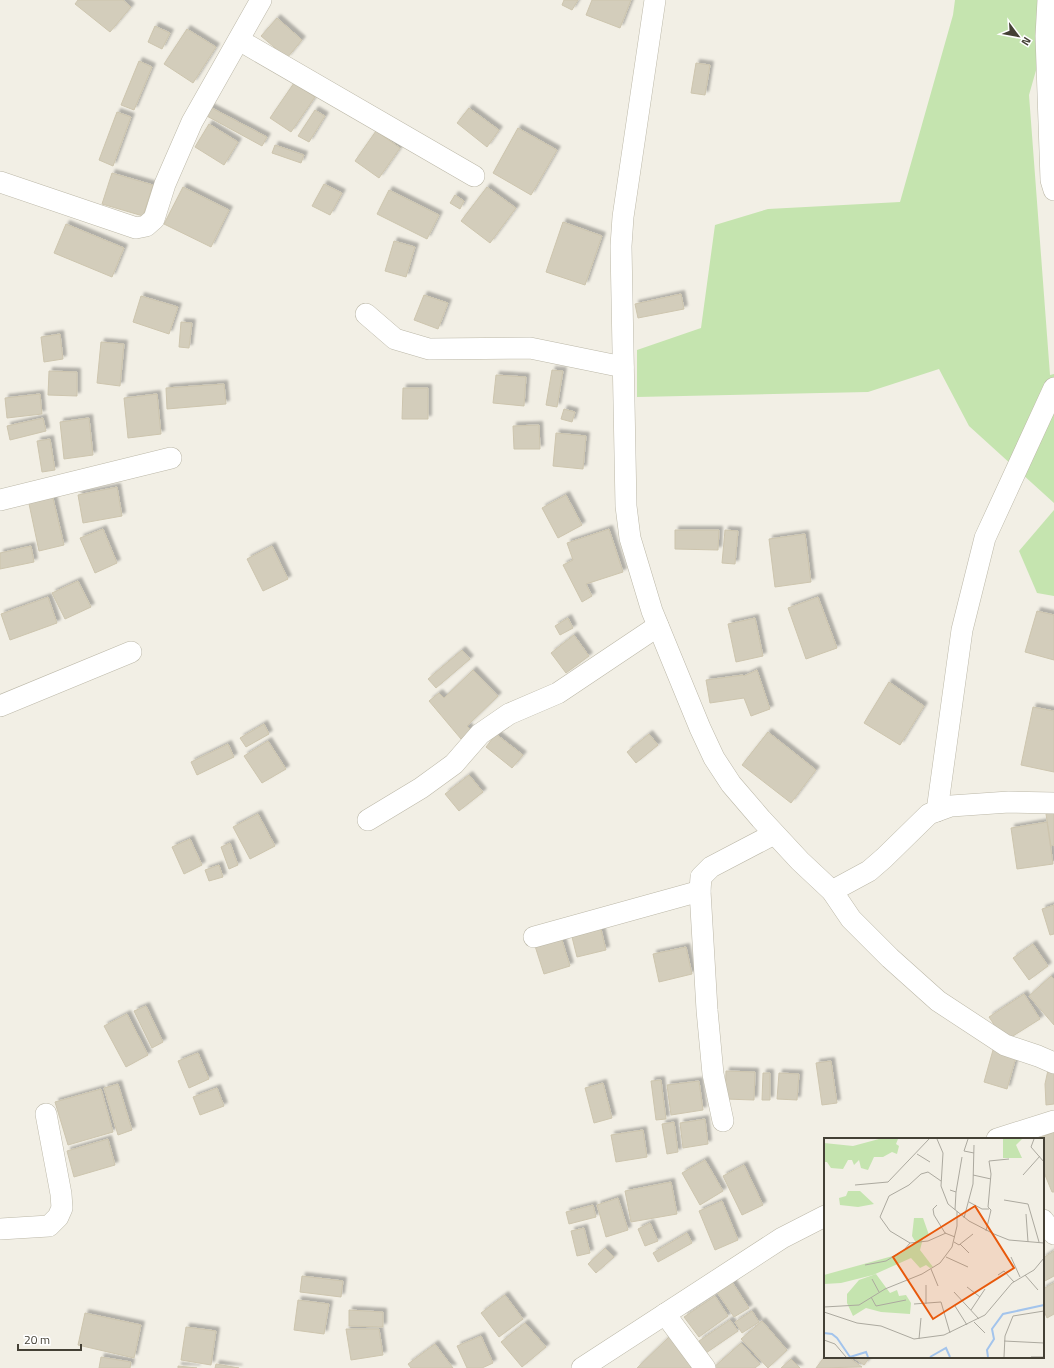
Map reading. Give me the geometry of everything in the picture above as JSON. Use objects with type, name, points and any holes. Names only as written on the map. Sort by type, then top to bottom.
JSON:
[{"type":"street","points":[[0,182],[136,228],[146,226],[154,219],[166,184],[192,122],[261,0]]},
{"type":"street","points":[[655,0],[623,217],[621,246],[625,485],[628,526],[640,572],[658,626],[700,728],[714,758],[731,784],[800,862],[832,891],[851,919],[890,958],[938,1002],[1005,1045],[1033,1054],[1054,1063]]},
{"type":"street","points":[[1048,0],[1046,44],[1051,180],[1054,190]]},
{"type":"street","points":[[239,40],[474,176]]},
{"type":"street","points":[[366,314],[395,339],[428,349],[530,348],[623,367]]},
{"type":"street","points":[[937,811],[962,630],[985,538],[1054,388]]},
{"type":"street","points":[[0,500],[171,458]]},
{"type":"street","points":[[368,820],[421,788],[454,764],[480,734],[509,714],[558,693],[658,626]]},
{"type":"street","points":[[0,706],[131,652]]},
{"type":"street","points":[[832,891],[869,871],[929,814],[951,806],[1009,802],[1054,803]]},
{"type":"street","points":[[724,1121],[713,1074],[707,1010],[700,891],[701,877],[711,867],[774,834]]},
{"type":"street","points":[[534,937],[700,891]]},
{"type":"street","points":[[0,1229],[49,1226],[58,1217],[62,1208],[61,1194],[46,1114]]},
{"type":"street","points":[[1000,1138],[1054,1121]]},
{"type":"street","points":[[582,1368],[782,1238],[824,1217]]},
{"type":"street","points":[[1044,1221],[1054,1234]]},
{"type":"street","points":[[665,1314],[705,1368]]},
{"type":"green space","points":[[955,0],[1054,0],[1054,7],[1029,95],[1050,375],[1054,374],[1054,503],[969,426],[939,369],[868,392],[637,397],[637,350],[701,328],[715,225],[768,209],[900,202],[953,15]]},
{"type":"green space","points":[[1054,510],[1054,596],[1037,593],[1019,551]]},
{"type":"building","points":[[78,0],[123,0],[131,7],[110,32],[75,4]]},
{"type":"building","points":[[564,0],[578,0],[572,10],[562,5]]},
{"type":"building","points":[[592,0],[631,0],[620,28],[586,15]]},
{"type":"building","points":[[277,18],[302,40],[287,58],[261,36]]},
{"type":"building","points":[[155,26],[170,33],[162,49],[148,42]]},
{"type":"building","points":[[187,29],[216,47],[193,83],[164,64]]},
{"type":"building","points":[[139,61],[152,67],[134,110],[121,105]]},
{"type":"building","points":[[696,63],[710,65],[705,95],[691,93]]},
{"type":"building","points":[[294,83],[315,97],[291,132],[270,118]]},
{"type":"building","points":[[210,107],[267,137],[262,146],[205,115]]},
{"type":"building","points":[[469,108],[499,130],[487,147],[457,123]]},
{"type":"building","points":[[315,110],[325,116],[309,142],[298,136]]},
{"type":"building","points":[[117,112],[131,117],[113,166],[99,160]]},
{"type":"building","points":[[209,124],[238,142],[224,165],[195,147]]},
{"type":"building","points":[[518,128],[557,150],[531,195],[493,173]]},
{"type":"building","points":[[376,131],[400,148],[379,178],[355,161]]},
{"type":"building","points":[[275,145],[304,155],[301,163],[272,153]]},
{"type":"building","points":[[112,173],[153,185],[143,216],[102,204]]},
{"type":"building","points":[[324,184],[342,193],[330,215],[312,206]]},
{"type":"building","points":[[183,187],[229,210],[211,247],[164,224]]},
{"type":"building","points":[[487,187],[516,208],[490,243],[461,221]]},
{"type":"building","points":[[389,190],[439,215],[427,239],[377,214]]},
{"type":"building","points":[[455,195],[464,201],[460,209],[450,203]]},
{"type":"building","points":[[563,222],[602,236],[585,285],[546,272]]},
{"type":"building","points":[[66,224],[124,248],[112,277],[54,253]]},
{"type":"building","points":[[394,241],[415,247],[406,277],[385,271]]},
{"type":"building","points":[[681,294],[684,309],[638,318],[635,304]]},
{"type":"building","points":[[424,295],[448,303],[438,329],[414,320]]},
{"type":"building","points":[[141,296],[178,307],[169,334],[133,322]]},
{"type":"building","points":[[181,322],[192,323],[189,348],[179,347]]},
{"type":"building","points":[[60,334],[63,359],[44,362],[41,337]]},
{"type":"building","points":[[101,342],[124,344],[120,386],[97,383]]},
{"type":"building","points":[[552,370],[563,371],[557,407],[546,405]]},
{"type":"building","points":[[49,371],[77,372],[77,396],[48,395]]},
{"type":"building","points":[[496,375],[526,377],[524,406],[493,403]]},
{"type":"building","points":[[224,384],[226,404],[167,409],[166,388]]},
{"type":"building","points":[[403,388],[428,388],[428,419],[402,419]]},
{"type":"building","points":[[40,394],[42,414],[7,418],[5,398]]},
{"type":"building","points":[[157,394],[161,434],[128,438],[124,398]]},
{"type":"building","points":[[564,409],[575,412],[572,422],[561,419]]},
{"type":"building","points":[[43,418],[46,431],[10,440],[7,426]]},
{"type":"building","points":[[89,418],[93,455],[64,459],[60,422]]},
{"type":"building","points":[[539,425],[540,449],[514,449],[513,426]]},
{"type":"building","points":[[556,433],[586,436],[583,469],[553,466]]},
{"type":"building","points":[[50,439],[55,470],[42,472],[37,441]]},
{"type":"building","points":[[117,487],[122,516],[83,523],[78,495]]},
{"type":"building","points":[[52,494],[64,545],[39,551],[28,499]]},
{"type":"building","points":[[566,495],[582,525],[558,538],[542,508]]},
{"type":"building","points":[[103,529],[117,563],[95,573],[80,538]]},
{"type":"building","points":[[609,529],[623,572],[586,584],[592,596],[582,602],[563,565],[573,560],[567,543]]},
{"type":"building","points":[[675,530],[719,530],[718,550],[675,549]]},
{"type":"building","points":[[725,530],[738,531],[735,564],[722,563]]},
{"type":"building","points":[[805,534],[811,582],[775,587],[769,539]]},
{"type":"building","points":[[31,546],[34,562],[0,569],[0,553]]},
{"type":"building","points":[[272,546],[288,579],[263,591],[247,559]]},
{"type":"building","points":[[78,581],[91,607],[65,619],[52,593]]},
{"type":"building","points":[[48,597],[57,623],[10,640],[1,614]]},
{"type":"building","points":[[818,597],[837,648],[806,659],[788,608]]},
{"type":"building","points":[[1037,611],[1054,615],[1054,660],[1025,652]]},
{"type":"building","points":[[568,618],[573,628],[560,635],[555,626]]},
{"type":"building","points":[[755,618],[763,656],[736,662],[728,624]]},
{"type":"building","points":[[574,635],[589,656],[566,673],[551,653]]},
{"type":"building","points":[[462,650],[470,659],[436,688],[428,679]]},
{"type":"building","points":[[473,670],[498,696],[467,726],[471,730],[461,739],[429,701],[439,693],[444,698]]},
{"type":"building","points":[[757,670],[770,709],[751,716],[744,698],[710,703],[706,680],[744,676]]},
{"type":"building","points":[[889,682],[924,706],[900,745],[864,723]]},
{"type":"building","points":[[1033,707],[1054,711],[1054,772],[1021,765]]},
{"type":"building","points":[[264,724],[269,734],[246,747],[240,738]]},
{"type":"building","points":[[768,732],[816,770],[791,803],[742,765]]},
{"type":"building","points":[[496,734],[523,755],[512,768],[486,747]]},
{"type":"building","points":[[649,734],[658,745],[636,763],[627,752]]},
{"type":"building","points":[[268,741],[286,769],[262,783],[244,756]]},
{"type":"building","points":[[228,744],[234,757],[197,775],[191,762]]},
{"type":"building","points":[[469,775],[483,792],[459,811],[445,794]]},
{"type":"building","points":[[1054,812],[1054,845],[1051,846],[1046,814]]},
{"type":"building","points":[[258,814],[275,846],[250,859],[233,827]]},
{"type":"building","points":[[1047,822],[1053,864],[1017,869],[1011,828]]},
{"type":"building","points":[[190,839],[202,865],[184,874],[172,847]]},
{"type":"building","points":[[230,843],[238,865],[229,869],[221,847]]},
{"type":"building","points":[[219,865],[223,877],[209,881],[205,870]]},
{"type":"building","points":[[1054,905],[1054,934],[1050,935],[1042,909]]},
{"type":"building","points":[[600,925],[606,950],[577,957],[571,933]]},
{"type":"building","points":[[561,937],[570,966],[544,974],[535,946]]},
{"type":"building","points":[[1033,944],[1048,966],[1029,980],[1013,958]]},
{"type":"building","points":[[686,947],[692,974],[659,982],[653,954]]},
{"type":"building","points":[[1051,976],[1054,979],[1054,1025],[1029,996]]},
{"type":"building","points":[[1024,994],[1040,1019],[1005,1041],[989,1017]]},
{"type":"building","points":[[146,1006],[163,1042],[152,1048],[134,1011]]},
{"type":"building","points":[[127,1014],[148,1055],[126,1067],[104,1026]]},
{"type":"building","points":[[993,1050],[1016,1057],[1007,1089],[984,1082]]},
{"type":"building","points":[[198,1053],[209,1079],[189,1088],[178,1061]]},
{"type":"building","points":[[831,1061],[837,1103],[822,1105],[816,1063]]},
{"type":"building","points":[[1048,1070],[1054,1073],[1054,1104],[1046,1105],[1045,1084]]},
{"type":"building","points":[[726,1071],[755,1072],[754,1100],[725,1099]]},
{"type":"building","points":[[763,1073],[770,1073],[770,1100],[762,1100]]},
{"type":"building","points":[[779,1073],[799,1074],[797,1100],[777,1099]]},
{"type":"building","points":[[661,1080],[666,1119],[656,1120],[651,1081]]},
{"type":"building","points":[[699,1081],[703,1110],[671,1115],[667,1085]]},
{"type":"building","points":[[603,1083],[612,1118],[594,1123],[585,1088]]},
{"type":"building","points":[[118,1084],[132,1130],[118,1135],[104,1088]]},
{"type":"building","points":[[217,1088],[224,1106],[200,1115],[193,1097]]},
{"type":"building","points":[[101,1089],[113,1132],[68,1145],[55,1102]]},
{"type":"building","points":[[705,1119],[708,1144],[683,1148],[680,1123]]},
{"type":"building","points":[[674,1122],[678,1152],[667,1154],[662,1124]]},
{"type":"building","points":[[643,1130],[647,1157],[616,1162],[611,1135]]},
{"type":"building","points":[[1054,1132],[1054,1192],[1052,1192],[1044,1172],[1044,1138],[1039,1138]]},
{"type":"building","points":[[108,1139],[115,1165],[74,1177],[67,1151]]},
{"type":"building","points":[[705,1160],[723,1191],[700,1205],[682,1173]]},
{"type":"building","points":[[744,1165],[763,1205],[742,1215],[723,1176]]},
{"type":"building","points":[[671,1182],[677,1214],[631,1222],[625,1191]]},
{"type":"building","points":[[618,1198],[628,1230],[606,1237],[597,1205]]},
{"type":"building","points":[[722,1201],[738,1240],[715,1250],[699,1211]]},
{"type":"building","points":[[593,1205],[596,1217],[569,1224],[566,1212]]},
{"type":"building","points":[[650,1223],[658,1241],[645,1246],[638,1229]]},
{"type":"building","points":[[584,1228],[590,1253],[577,1256],[571,1231]]},
{"type":"building","points":[[687,1233],[692,1243],[658,1262],[653,1253]]},
{"type":"building","points":[[605,1248],[614,1257],[596,1273],[588,1264]]},
{"type":"building","points":[[1054,1251],[1054,1276],[1044,1281],[1044,1257]]},
{"type":"building","points":[[302,1276],[343,1281],[341,1297],[300,1292]]},
{"type":"building","points":[[732,1282],[749,1308],[734,1317],[717,1292]]},
{"type":"building","points":[[1054,1283],[1054,1314],[1047,1318],[1044,1311],[1044,1288]]},
{"type":"building","points":[[505,1295],[523,1319],[499,1337],[481,1313]]},
{"type":"building","points":[[715,1296],[728,1316],[699,1337],[684,1317]]},
{"type":"building","points":[[298,1300],[329,1304],[324,1334],[294,1330]]},
{"type":"building","points":[[349,1310],[383,1312],[383,1327],[349,1326]]},
{"type":"building","points":[[752,1311],[759,1322],[742,1333],[735,1322]]},
{"type":"building","points":[[85,1313],[141,1325],[134,1358],[78,1345]]},
{"type":"building","points":[[730,1320],[738,1331],[706,1353],[699,1341]]},
{"type":"building","points":[[762,1321],[787,1350],[768,1368],[741,1339]]},
{"type":"building","points":[[525,1323],[546,1347],[522,1367],[501,1342]]},
{"type":"building","points":[[186,1327],[216,1331],[211,1365],[181,1360]]},
{"type":"building","points":[[346,1329],[379,1329],[383,1355],[351,1360]]},
{"type":"building","points":[[481,1336],[493,1363],[482,1368],[467,1368],[457,1346]]},
{"type":"building","points":[[669,1337],[695,1363],[690,1368],[637,1368]]},
{"type":"building","points":[[741,1343],[760,1364],[755,1368],[713,1368]]},
{"type":"building","points":[[435,1344],[453,1368],[411,1368],[408,1364]]},
{"type":"building","points":[[101,1357],[131,1362],[130,1368],[99,1368]]},
{"type":"building","points":[[824,1357],[849,1358],[862,1367],[816,1368]]},
{"type":"building","points":[[854,1358],[869,1358],[864,1365]]},
{"type":"building","points":[[791,1359],[800,1368],[781,1368]]},
{"type":"building","points":[[216,1364],[239,1368],[215,1368]]},
{"type":"building","points":[[178,1366],[197,1368],[178,1368]]}]
